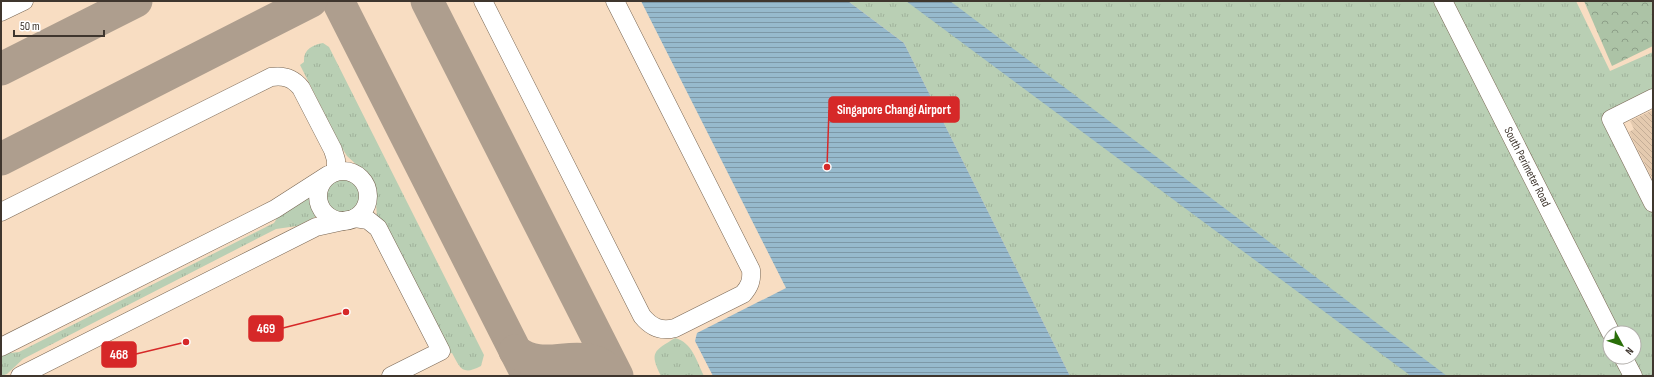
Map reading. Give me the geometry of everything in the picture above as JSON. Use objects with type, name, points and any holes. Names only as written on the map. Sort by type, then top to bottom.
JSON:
[{"type":"lane","points":[[1,12],[24,1]]},
{"type":"lane","points":[[483,1],[642,316],[655,328],[668,330],[675,328],[743,294],[750,284],[751,270],[615,1]]},
{"type":"lane","name":"South Perimeter Road","points":[[1443,1],[1607,325]]},
{"type":"lane","points":[[1,212],[271,77],[287,77],[296,81],[301,88],[333,150],[336,160],[332,173],[322,182],[319,190],[318,199],[321,207],[325,213],[339,221],[352,219],[368,220],[378,228],[441,351],[391,376]]},
{"type":"lane","points":[[1653,98],[1610,119],[1653,203]]},
{"type":"lane","points":[[1,347],[275,209],[332,173],[345,170],[354,172],[361,177],[366,184],[368,192],[366,207],[361,214],[352,219],[316,226],[20,376]]},
{"type":"lane","points":[[1628,365],[1633,376]]},
{"type":"shaded area","points":[[1,1],[1653,1],[1653,376],[1,376]]},
{"type":"green space","points":[[848,1],[1576,1],[1610,71],[1653,52],[1653,90],[1603,116],[1653,214],[1653,376],[1070,376],[904,43]]},
{"type":"green space","points":[[1584,1],[1653,1],[1653,46],[1612,66]]},
{"type":"green space","points":[[323,43],[329,47],[484,355],[481,366],[475,369],[462,369],[452,353],[447,354],[377,219],[375,186],[371,178],[347,156],[300,65],[304,62],[305,54],[309,49],[315,45]]},
{"type":"green space","points":[[343,177],[356,183],[362,196],[356,209],[343,215],[330,209],[324,196],[330,183]]},
{"type":"green space","points":[[307,196],[311,198],[313,210],[316,214],[315,217],[297,226],[276,229],[23,359],[7,374],[1,376],[1,354],[19,352],[274,223],[281,212]]},
{"type":"green space","points":[[675,338],[681,340],[690,348],[704,376],[661,376],[655,362],[656,353],[658,349]]},
{"type":"water","points":[[641,1],[848,1],[904,43],[1070,376],[713,376],[695,341],[697,333],[786,288]]},
{"type":"water","points":[[906,1],[950,1],[1447,376],[1411,376]]},
{"type":"building","points":[[1653,110],[1653,180],[1629,132],[1634,129],[1630,121]]},
{"type":"taxiway","points":[[1,69],[136,1]]},
{"type":"taxiway","points":[[1,159],[311,1]]},
{"type":"taxiway","points":[[338,1],[528,376]]},
{"type":"taxiway","points":[[427,1],[617,376]]},
{"type":"taxiway","points":[[515,351],[527,358],[540,361],[578,359],[591,361],[603,366],[615,376]]},
{"type":"place","name":"Singapore Changi Airport","points":[[827,167]]},
{"type":"place","name":"469","points":[[346,312]]},
{"type":"place","name":"468","points":[[186,342]]}]
